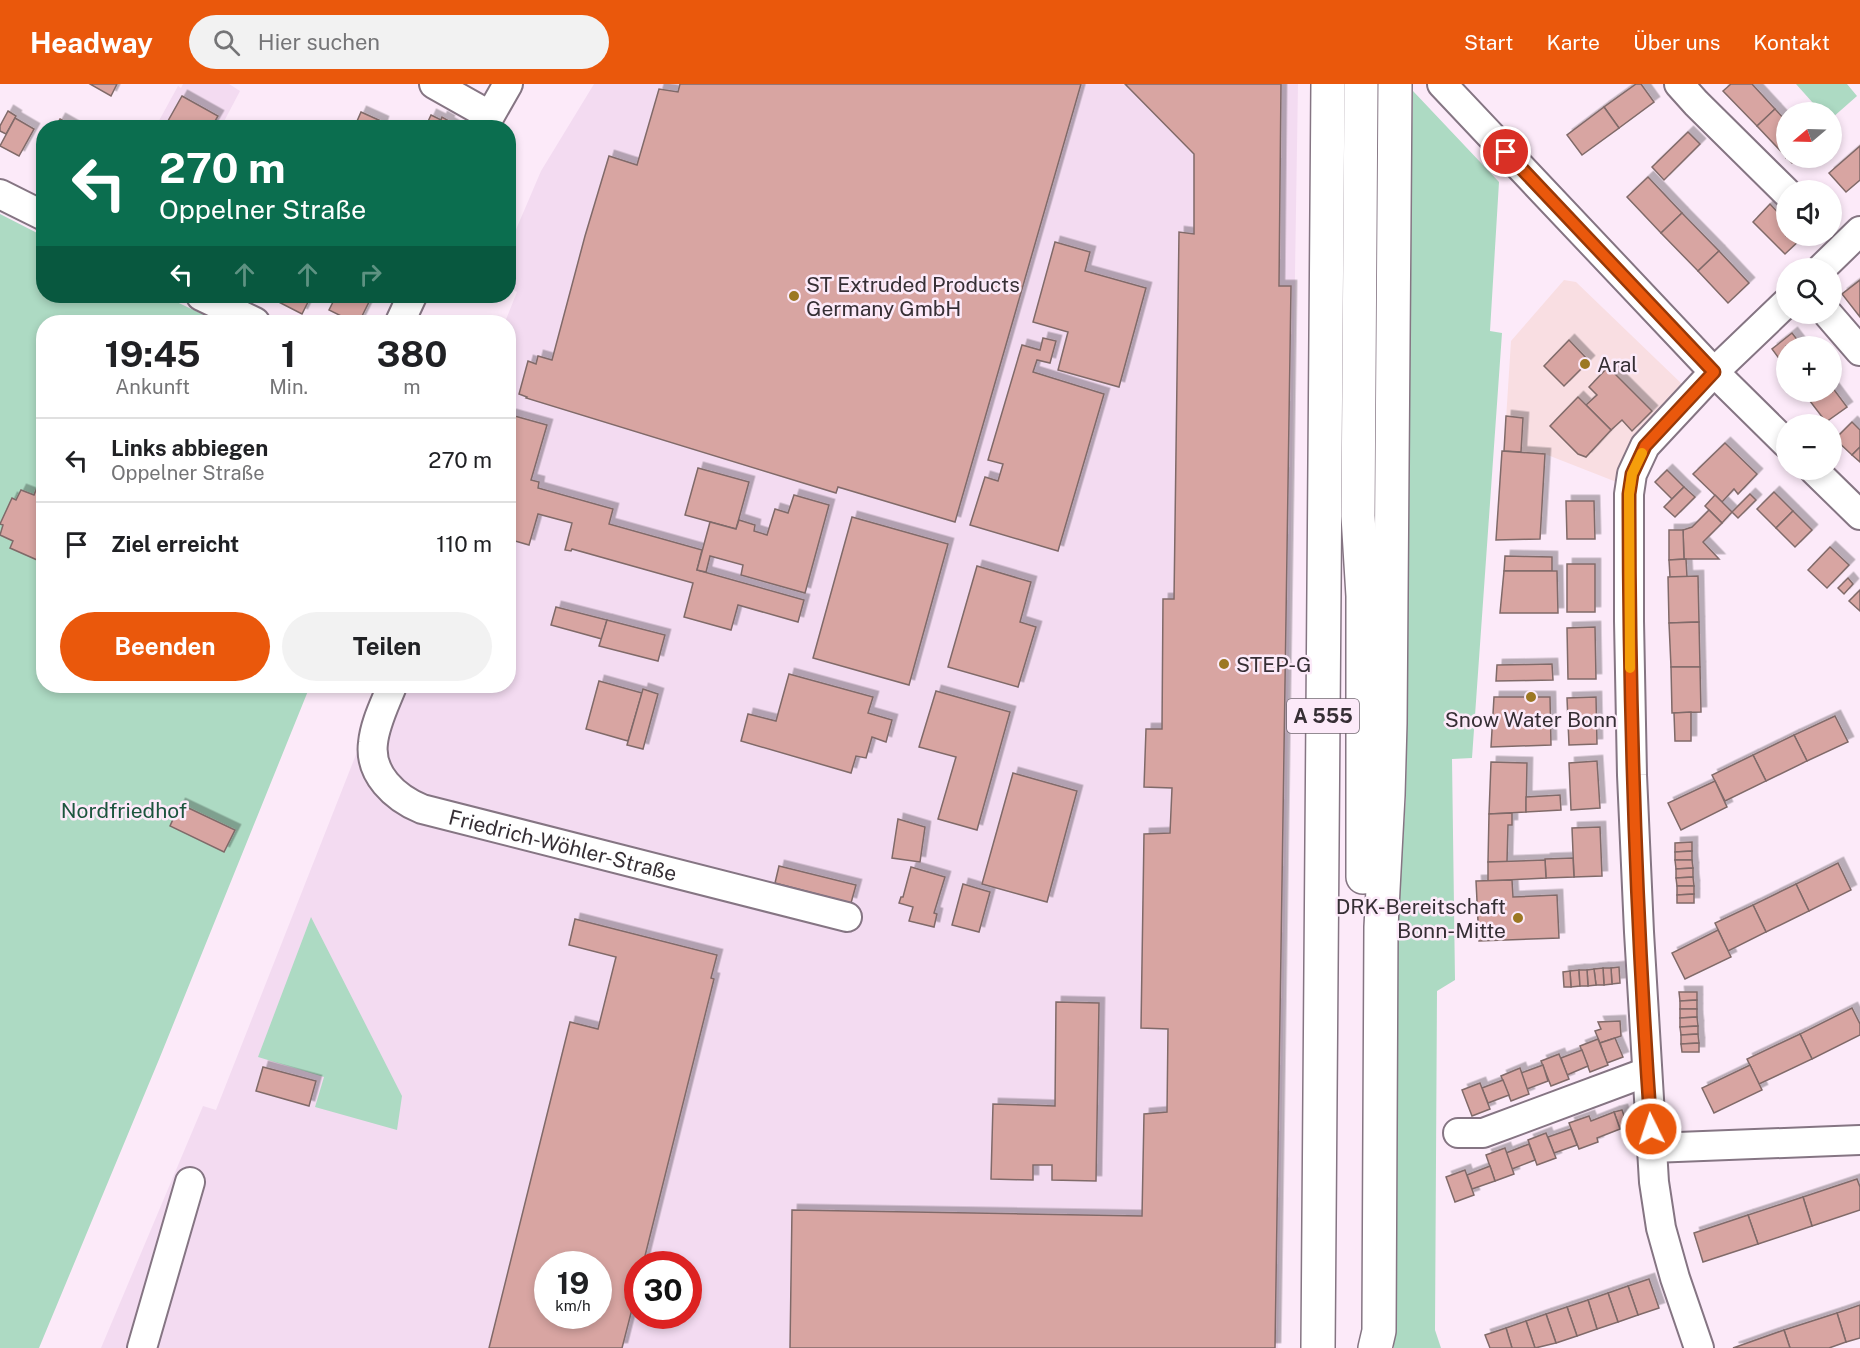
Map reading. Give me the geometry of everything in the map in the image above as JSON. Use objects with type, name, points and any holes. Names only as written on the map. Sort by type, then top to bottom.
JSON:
[{"type":"highway","name":"A 555","points":[[1318,1348],[1328,84]]},
{"type":"highway","name":"A 555","points":[[1361,84],[1358,516],[1363,596],[1361,1256],[1366,1348]]},
{"type":"highway","points":[[1363,596],[1369,561],[1371,341],[1381,201],[1384,84]]},
{"type":"highway","points":[[1375,1348],[1379,1331],[1381,927],[1390,723],[1395,84]]},
{"type":"street","points":[[434,84],[485,120]]},
{"type":"street","points":[[487,120],[508,84]]},
{"type":"street","points":[[1442,84],[1714,372],[1776,433]]},
{"type":"street","points":[[1679,84],[1776,182]]},
{"type":"street","points":[[0,194],[36,212]]},
{"type":"street","points":[[216,303],[240,315]]},
{"type":"street","points":[[1699,1348],[1661,1228],[1654,1182],[1632,775],[1629,494],[1632,474],[1645,446],[1714,372],[1776,313]]},
{"type":"street","points":[[1837,324],[1860,351]]},
{"type":"street","points":[[1824,480],[1860,515]]},
{"type":"street","name":"Friedrich-Wöhler-Straße","points":[[389,693],[378,720],[372,744],[375,764],[384,782],[399,798],[411,805],[847,917]]},
{"type":"street","points":[[1458,1133],[1483,1133],[1647,1072]]},
{"type":"street","points":[[1652,1148],[1860,1140]]},
{"type":"street","points":[[142,1348],[190,1182]]},
{"type":"shaded area","points":[[183,84],[229,84],[240,91],[225,120],[159,120],[178,86],[181,88]]},
{"type":"shaded area","points":[[594,84],[1298,84],[1278,1348],[101,1348],[203,1106],[216,1110],[380,693],[516,693],[516,315],[508,315],[513,303],[516,303],[516,230],[541,171]]},
{"type":"shaded area","name":"Aral","points":[[1564,280],[1576,282],[1684,386],[1619,483],[1545,454],[1504,451],[1511,341]]},
{"type":"green space","points":[[1796,84],[1847,84],[1857,96],[1842,109],[1842,102],[1812,102]]},
{"type":"green space","points":[[1413,91],[1499,182],[1490,331],[1502,333],[1472,758],[1452,759],[1455,980],[1437,991],[1435,1330],[1441,1348],[1394,1348],[1396,937],[1406,797],[1409,431],[1406,348]]},
{"type":"green space","name":"Nordfriedhof","points":[[0,214],[36,232],[36,303],[179,303],[204,315],[36,315],[36,693],[307,693],[39,1348],[0,1348]]},
{"type":"green space","points":[[311,917],[402,1096],[397,1130],[315,1107],[324,1077],[258,1057]]},
{"type":"building","points":[[90,84],[117,84],[111,96]]},
{"type":"building","name":"ST Extruded Products Germany GmbH","points":[[680,84],[1081,84],[955,522],[838,487],[836,493],[519,394],[528,361],[536,364],[538,356],[552,360],[609,156],[637,165],[659,89],[678,92]]},
{"type":"building","name":"STEP-G","points":[[1125,84],[1281,84],[1279,286],[1291,286],[1275,1348],[790,1348],[792,1210],[1142,1216],[1144,1114],[1167,1112],[1168,1029],[1141,1028],[1144,834],[1170,833],[1172,788],[1144,787],[1146,729],[1162,729],[1163,599],[1174,599],[1179,232],[1194,234],[1194,154]]},
{"type":"building","points":[[1636,84],[1641,84],[1654,102],[1619,128],[1604,107]]},
{"type":"building","points":[[1731,84],[1752,84],[1775,109],[1757,126],[1723,91]]},
{"type":"building","points":[[182,96],[218,116],[216,120],[168,120]]},
{"type":"building","points":[[1604,107],[1619,128],[1582,155],[1567,135]]},
{"type":"building","points":[[1775,109],[1776,146],[1757,126]]},
{"type":"building","points":[[8,111],[16,116],[6,134],[0,131],[0,126]]},
{"type":"building","points":[[361,112],[379,120],[358,120]]},
{"type":"building","points":[[431,115],[441,120],[429,120]]},
{"type":"building","points":[[15,118],[34,129],[19,156],[0,146]]},
{"type":"building","points":[[1688,132],[1700,144],[1664,180],[1652,167]]},
{"type":"building","points":[[1860,146],[1860,180],[1846,192],[1842,188],[1842,180],[1835,180],[1829,173],[1835,168],[1842,168],[1842,162]]},
{"type":"building","points":[[1648,177],[1682,213],[1661,233],[1627,197]]},
{"type":"building","points":[[1770,204],[1776,210],[1776,245],[1753,222]]},
{"type":"building","points":[[1682,213],[1719,251],[1698,271],[1661,233]]},
{"type":"building","points":[[1055,242],[1090,252],[1085,271],[1146,288],[1119,387],[1058,370],[1068,332],[1033,322]]},
{"type":"building","points":[[1777,246],[1793,246],[1785,254]]},
{"type":"building","points":[[1719,251],[1749,283],[1728,303],[1698,271]]},
{"type":"building","points":[[1860,280],[1860,317],[1842,294]]},
{"type":"building","points":[[281,303],[308,303],[302,314]]},
{"type":"building","points":[[332,303],[368,303],[362,315],[339,315],[329,310]]},
{"type":"building","points":[[1043,338],[1056,341],[1050,363],[1037,360],[1033,372],[1104,394],[1058,551],[970,525],[985,477],[998,481],[1003,464],[988,460],[1022,345],[1040,350]]},
{"type":"building","points":[[1569,340],[1589,361],[1564,386],[1544,366]]},
{"type":"building","points":[[1608,367],[1652,411],[1632,431],[1622,420],[1611,430],[1586,405],[1597,395],[1589,387]]},
{"type":"building","points":[[1578,397],[1611,430],[1586,457],[1578,454],[1550,426]]},
{"type":"building","points":[[1842,400],[1847,407],[1837,414],[1820,414],[1811,402]]},
{"type":"building","points":[[516,416],[547,425],[531,480],[539,482],[538,488],[613,509],[609,524],[702,550],[697,570],[804,600],[798,622],[738,605],[731,630],[684,617],[693,583],[572,549],[571,551],[565,550],[572,523],[538,514],[529,545],[516,541]]},
{"type":"building","points":[[1506,416],[1523,418],[1521,452],[1504,451]]},
{"type":"building","points":[[1852,422],[1860,430],[1860,447],[1852,455],[1842,446],[1842,432]]},
{"type":"building","points":[[1725,443],[1757,474],[1738,494],[1734,489],[1722,502],[1693,474]]},
{"type":"building","points":[[1860,447],[1860,462],[1852,455]]},
{"type":"building","points":[[1502,451],[1545,454],[1540,539],[1496,540]]},
{"type":"building","points":[[698,468],[749,482],[736,529],[685,515]]},
{"type":"building","points":[[1667,470],[1684,487],[1672,499],[1655,482]]},
{"type":"building","points":[[1684,487],[1695,497],[1675,517],[1664,507]]},
{"type":"building","points":[[21,490],[34,495],[36,490],[36,559],[10,548],[13,541],[0,535],[3,525],[0,524],[12,498],[16,500]]},
{"type":"building","points":[[1774,492],[1793,511],[1776,528],[1757,509]]},
{"type":"building","points":[[1750,494],[1756,500],[1738,518],[1732,512]]},
{"type":"building","points":[[794,495],[829,505],[805,593],[741,575],[743,565],[710,556],[706,572],[697,570],[710,522],[736,529],[739,520],[755,525],[754,531],[767,535],[775,509],[788,513]]},
{"type":"building","points":[[1715,495],[1732,512],[1722,523],[1705,506]]},
{"type":"building","points":[[1566,501],[1594,501],[1595,539],[1567,539]]},
{"type":"building","points":[[1709,510],[1722,523],[1703,542],[1719,559],[1684,559],[1683,530],[1692,527]]},
{"type":"building","points":[[1793,511],[1812,530],[1795,547],[1776,528]]},
{"type":"building","points":[[852,517],[948,544],[909,685],[813,658]]},
{"type":"building","points":[[1669,530],[1683,530],[1684,559],[1669,560]]},
{"type":"building","points":[[1830,547],[1849,565],[1827,588],[1808,570]]},
{"type":"building","points":[[1505,556],[1552,557],[1552,571],[1504,571]]},
{"type":"building","points":[[1686,559],[1687,577],[1670,577],[1669,560]]},
{"type":"building","points":[[1567,564],[1595,564],[1595,612],[1567,612]]},
{"type":"building","points":[[977,566],[1031,582],[1020,622],[1036,627],[1018,687],[948,667]]},
{"type":"building","points":[[1504,571],[1557,571],[1558,613],[1500,613]]},
{"type":"building","points":[[1698,576],[1699,622],[1669,623],[1668,577]]},
{"type":"building","points":[[1848,578],[1853,584],[1844,594],[1838,588]]},
{"type":"building","points":[[1860,590],[1860,611],[1849,601]]},
{"type":"building","points":[[556,607],[607,620],[602,639],[551,625]]},
{"type":"building","points":[[607,620],[665,635],[658,661],[599,646]]},
{"type":"building","points":[[1699,622],[1700,667],[1671,667],[1669,623]]},
{"type":"building","points":[[1595,627],[1596,679],[1568,679],[1567,628]]},
{"type":"building","points":[[1552,664],[1553,680],[1496,681],[1497,665]]},
{"type":"building","points":[[1671,667],[1700,667],[1701,712],[1672,713]]},
{"type":"building","points":[[789,674],[873,697],[868,713],[892,720],[886,742],[872,737],[866,758],[856,756],[851,773],[741,741],[748,714],[776,721]]},
{"type":"building","points":[[599,681],[642,693],[628,741],[586,729]]},
{"type":"building","points":[[643,689],[658,694],[643,749],[627,745]]},
{"type":"building","points":[[936,691],[1010,712],[977,830],[938,819],[956,757],[919,747]]},
{"type":"building","points":[[1494,697],[1550,697],[1551,745],[1491,747]]},
{"type":"building","points":[[1596,697],[1597,744],[1569,745],[1567,698]]},
{"type":"building","points":[[1691,712],[1691,741],[1675,741],[1674,713]]},
{"type":"building","points":[[1835,716],[1848,742],[1807,761],[1794,735]]},
{"type":"building","points":[[1794,735],[1807,761],[1766,781],[1753,755]]},
{"type":"building","points":[[1753,755],[1766,781],[1725,801],[1712,775]]},
{"type":"building","points":[[1597,761],[1600,808],[1571,810],[1569,763]]},
{"type":"building","points":[[1491,762],[1527,763],[1526,812],[1489,814]]},
{"type":"building","points":[[1013,773],[1077,791],[1047,902],[982,884]]},
{"type":"building","points":[[1715,781],[1727,807],[1681,830],[1668,803]]},
{"type":"building","points":[[1560,795],[1561,810],[1526,812],[1526,797]]},
{"type":"building","points":[[180,804],[235,830],[224,852],[170,826]]},
{"type":"building","points":[[1512,813],[1512,825],[1508,825],[1507,862],[1488,862],[1489,814]]},
{"type":"building","points":[[898,819],[925,827],[920,862],[892,858]]},
{"type":"building","points":[[1600,827],[1602,876],[1574,877],[1572,828]]},
{"type":"building","points":[[1692,842],[1692,851],[1675,852],[1675,843]]},
{"type":"building","points":[[1692,851],[1692,860],[1675,860],[1675,852]]},
{"type":"building","points":[[1573,858],[1574,877],[1546,878],[1545,859]]},
{"type":"building","points":[[1545,860],[1546,878],[1488,881],[1488,862]]},
{"type":"building","points":[[1675,860],[1692,860],[1693,868],[1676,869]]},
{"type":"building","points":[[1838,863],[1851,890],[1809,911],[1796,884]]},
{"type":"building","points":[[779,866],[856,885],[851,903],[775,883]]},
{"type":"building","points":[[911,867],[945,877],[934,913],[937,914],[934,927],[909,921],[913,907],[899,903],[903,897]]},
{"type":"building","points":[[1693,868],[1693,877],[1676,878],[1676,869]]},
{"type":"building","points":[[1693,877],[1694,886],[1677,886],[1676,878]]},
{"type":"building","name":"DRK-Bereitschaft Bonn-Mitte","points":[[1512,880],[1513,897],[1557,895],[1559,938],[1479,941],[1476,881]]},
{"type":"building","points":[[963,884],[990,892],[979,932],[952,925]]},
{"type":"building","points":[[1796,884],[1809,911],[1766,932],[1753,905]]},
{"type":"building","points":[[1677,886],[1694,886],[1694,894],[1677,895]]},
{"type":"building","points":[[1694,894],[1694,903],[1677,903],[1677,895]]},
{"type":"building","points":[[1753,905],[1766,932],[1728,951],[1715,923]]},
{"type":"building","points":[[575,919],[717,955],[711,978],[714,979],[646,1251],[624,1251],[624,1329],[627,1329],[622,1348],[489,1348],[570,1022],[598,1029],[616,957],[569,945]]},
{"type":"building","points":[[1718,930],[1731,957],[1685,979],[1672,953]]},
{"type":"building","points":[[1619,967],[1620,983],[1612,984],[1611,968]]},
{"type":"building","points":[[1603,968],[1611,968],[1612,984],[1604,985]]},
{"type":"building","points":[[1603,968],[1604,985],[1596,985],[1594,969]]},
{"type":"building","points":[[1594,969],[1596,985],[1588,986],[1587,970]]},
{"type":"building","points":[[1579,970],[1580,986],[1571,987],[1570,971]]},
{"type":"building","points":[[1579,970],[1587,970],[1588,986],[1580,986]]},
{"type":"building","points":[[1570,971],[1571,987],[1564,987],[1563,972]]},
{"type":"building","points":[[1679,992],[1697,992],[1697,1000],[1680,1001]]},
{"type":"building","points":[[1697,1000],[1697,1009],[1680,1009],[1680,1001]]},
{"type":"building","points":[[1056,1002],[1099,1003],[1096,1181],[1052,1180],[1052,1165],[1033,1165],[1033,1180],[991,1179],[993,1104],[1055,1106]]},
{"type":"building","points":[[1852,1008],[1860,1024],[1860,1035],[1812,1059],[1800,1034]]},
{"type":"building","points":[[1680,1009],[1697,1009],[1697,1017],[1680,1018]]},
{"type":"building","points":[[1697,1017],[1698,1026],[1680,1027],[1680,1018]]},
{"type":"building","points":[[1620,1021],[1621,1036],[1600,1043],[1595,1031],[1601,1029],[1598,1022]]},
{"type":"building","points":[[1698,1026],[1698,1034],[1681,1035],[1680,1027]]},
{"type":"building","points":[[1698,1034],[1699,1043],[1681,1044],[1681,1035]]},
{"type":"building","points":[[1800,1034],[1812,1059],[1759,1084],[1747,1059]]},
{"type":"building","points":[[1615,1038],[1623,1057],[1607,1063],[1600,1043]]},
{"type":"building","points":[[1598,1039],[1608,1065],[1590,1072],[1580,1046]]},
{"type":"building","points":[[1699,1043],[1699,1052],[1682,1052],[1681,1044]]},
{"type":"building","points":[[1582,1050],[1588,1066],[1567,1075],[1561,1058]]},
{"type":"building","points":[[1559,1054],[1569,1079],[1551,1086],[1541,1061]]},
{"type":"building","points":[[1543,1065],[1548,1081],[1527,1089],[1521,1073]]},
{"type":"building","points":[[1750,1065],[1762,1090],[1714,1113],[1702,1088]]},
{"type":"building","points":[[263,1067],[316,1081],[309,1106],[256,1091]]},
{"type":"building","points":[[1520,1068],[1529,1094],[1511,1101],[1501,1076]]},
{"type":"building","points":[[1503,1080],[1509,1095],[1488,1103],[1482,1088]]},
{"type":"building","points":[[1480,1083],[1490,1109],[1472,1116],[1462,1090]]},
{"type":"building","points":[[1622,1110],[1628,1127],[1620,1129],[1614,1112]]},
{"type":"building","points":[[1614,1112],[1620,1129],[1597,1138],[1598,1142],[1579,1149],[1569,1123],[1589,1116],[1591,1121]]},
{"type":"building","points":[[1571,1129],[1577,1145],[1554,1153],[1548,1137]]},
{"type":"building","points":[[1546,1133],[1556,1158],[1537,1165],[1528,1140]]},
{"type":"building","points":[[1529,1144],[1535,1160],[1512,1169],[1506,1153]]},
{"type":"building","points":[[1505,1148],[1514,1174],[1495,1181],[1486,1155]]},
{"type":"building","points":[[1490,1166],[1495,1181],[1472,1189],[1467,1175]]},
{"type":"building","points":[[1465,1170],[1474,1195],[1455,1202],[1446,1177]]},
{"type":"building","points":[[1857,1179],[1860,1187],[1860,1210],[1812,1226],[1803,1197]]},
{"type":"building","points":[[1803,1197],[1812,1226],[1758,1244],[1748,1215]]},
{"type":"building","points":[[1748,1215],[1758,1244],[1703,1262],[1694,1233]]},
{"type":"building","points":[[1649,1279],[1659,1308],[1638,1315],[1628,1286]]},
{"type":"building","points":[[1628,1286],[1638,1315],[1618,1322],[1608,1293]]},
{"type":"building","points":[[1608,1293],[1618,1322],[1597,1329],[1588,1300]]},
{"type":"building","points":[[1588,1300],[1597,1329],[1577,1336],[1567,1307]]},
{"type":"building","points":[[1860,1305],[1860,1338],[1846,1342],[1837,1313]]},
{"type":"building","points":[[1567,1307],[1577,1336],[1556,1343],[1546,1314]]},
{"type":"building","points":[[1837,1313],[1846,1342],[1829,1348],[1790,1348],[1784,1330]]},
{"type":"building","points":[[1546,1314],[1556,1343],[1535,1348],[1526,1321]]},
{"type":"building","points":[[1526,1321],[1535,1348],[1512,1348],[1506,1328]]},
{"type":"building","points":[[1506,1328],[1512,1348],[1490,1348],[1485,1335]]},
{"type":"building","points":[[1784,1330],[1790,1348],[1733,1348]]},
{"type":"slow traffic","points":[[1630,668],[1629,494],[1632,474],[1642,453]]},
{"type":"place","name":"ST Extruded Products Germany GmbH","points":[[794,296]]},
{"type":"place","name":"Aral","points":[[1585,364]]},
{"type":"place","name":"STEP-G","points":[[1224,664]]},
{"type":"place","name":"Snow Water Bonn","points":[[1531,697]]},
{"type":"place","name":"DRK-Bereitschaft Bonn-Mitte","points":[[1518,918]]},
{"type":"route","points":[[1506,152],[1714,372],[1645,446],[1632,474],[1629,494],[1632,775],[1651,1129]]}]
